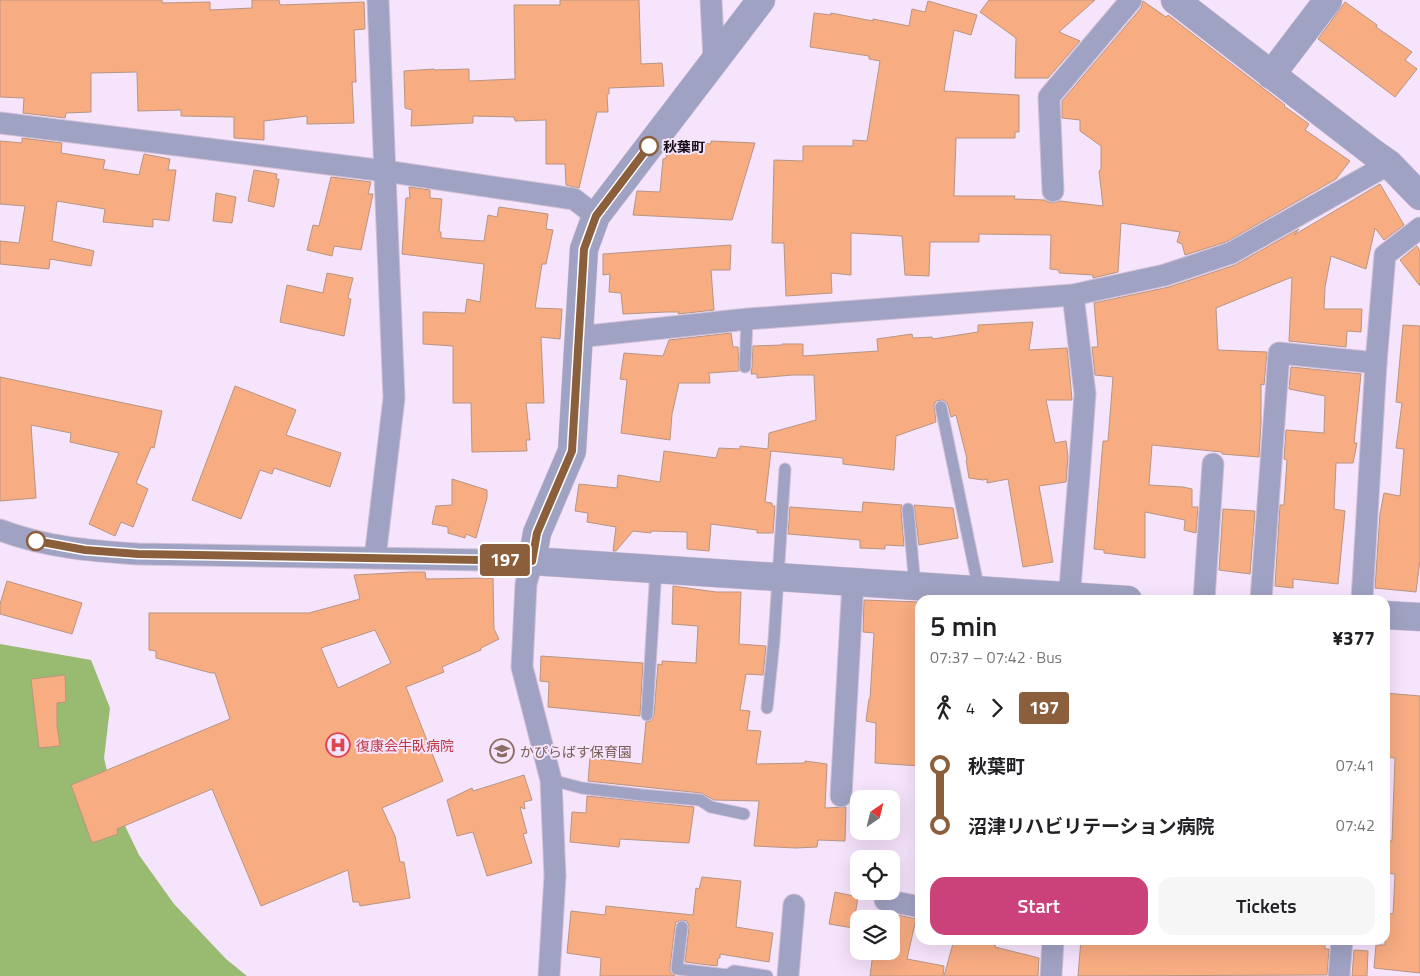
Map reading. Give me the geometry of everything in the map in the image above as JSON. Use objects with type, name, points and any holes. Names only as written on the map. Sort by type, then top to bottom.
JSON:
[{"type":"street","points":[[375,558],[394,398],[378,0]]},
{"type":"street","points":[[710,0],[714,60]]},
{"type":"street","points":[[549,976],[555,876],[551,780],[522,667],[526,584],[537,533],[572,451],[584,249],[596,216],[760,0]]},
{"type":"street","points":[[1053,191],[1049,97],[1131,0]]},
{"type":"street","points":[[1175,0],[1417,187]]},
{"type":"street","points":[[1271,75],[1328,0]]},
{"type":"street","points":[[0,123],[385,171],[574,199],[596,216]]},
{"type":"street","points":[[578,337],[747,320],[1073,295],[1165,275],[1231,253],[1389,164]]},
{"type":"street","points":[[1362,595],[1376,363],[1385,255],[1420,228]]},
{"type":"street","points":[[1069,595],[1085,394],[1073,295]]},
{"type":"street","points":[[1261,595],[1279,353],[1376,363]]},
{"type":"street","points":[[1204,595],[1213,464]]},
{"type":"street","points":[[0,530],[19,538],[85,550],[138,554],[532,561],[914,586],[979,595]]},
{"type":"street","points":[[841,796],[853,582]]},
{"type":"street","points":[[1390,615],[1420,617]]},
{"type":"street","points":[[885,900],[915,906]]},
{"type":"street","points":[[788,976],[794,905]]},
{"type":"street","points":[[1051,976],[1053,945]]},
{"type":"street","points":[[1339,976],[1342,945]]},
{"type":"lane","points":[[745,366],[747,320]]},
{"type":"lane","points":[[941,407],[979,595]]},
{"type":"lane","points":[[767,708],[774,640],[785,469]]},
{"type":"lane","points":[[908,509],[914,586]]},
{"type":"lane","points":[[648,715],[656,569]]},
{"type":"lane","points":[[551,780],[582,788],[700,800],[711,807],[744,814]]},
{"type":"lane","points":[[682,927],[677,969],[728,975],[734,971],[767,976]]},
{"type":"green space","points":[[0,644],[91,660],[110,708],[104,758],[115,805],[139,855],[174,904],[226,959],[247,976],[0,976]]},
{"type":"building","points":[[0,0],[162,0],[162,3],[210,2],[210,10],[252,8],[252,0],[279,0],[280,5],[364,2],[365,29],[354,30],[356,82],[352,82],[354,123],[307,124],[307,116],[264,121],[264,140],[234,138],[234,117],[181,116],[181,110],[138,111],[137,72],[91,73],[91,112],[66,113],[65,118],[23,113],[24,98],[0,97]]},
{"type":"building","points":[[560,0],[639,0],[641,64],[662,63],[664,86],[609,88],[609,94],[607,94],[608,112],[597,112],[579,188],[566,185],[565,164],[546,164],[546,120],[515,121],[514,117],[473,116],[473,123],[411,126],[412,110],[405,108],[404,71],[469,69],[469,81],[515,79],[514,5],[560,5]]},
{"type":"building","points":[[989,0],[1095,0],[1059,32],[1080,41],[1048,78],[1015,78],[1016,38],[980,12]]},
{"type":"building","points":[[928,1],[977,15],[971,35],[954,30],[944,91],[1019,95],[1019,132],[1015,132],[1015,138],[956,138],[954,196],[1015,196],[1014,199],[1045,200],[1053,203],[1060,201],[1103,206],[1099,171],[1101,169],[1101,146],[1080,131],[1080,120],[1062,118],[1062,101],[1141,8],[1143,1],[1166,17],[1168,15],[1285,105],[1309,124],[1305,130],[1350,161],[1336,179],[1226,242],[1185,255],[1182,244],[1177,242],[1180,232],[1121,223],[1118,272],[1093,278],[1093,275],[1059,273],[1059,270],[1050,269],[1051,235],[979,234],[979,242],[930,242],[929,276],[905,275],[902,236],[851,233],[851,275],[831,273],[832,293],[786,296],[784,243],[772,243],[774,160],[803,161],[803,146],[853,146],[853,140],[867,141],[880,61],[869,59],[869,56],[810,47],[814,13],[831,15],[831,13],[909,26],[912,9],[925,12]]},
{"type":"building","points":[[1345,2],[1412,52],[1405,60],[1417,69],[1395,97],[1318,39]]},
{"type":"building","points":[[22,138],[62,143],[61,153],[105,160],[103,169],[139,175],[144,154],[170,159],[168,170],[176,170],[169,221],[153,219],[153,227],[103,222],[105,209],[57,201],[52,241],[94,251],[91,266],[50,259],[49,269],[0,264],[0,241],[19,243],[25,206],[0,204],[0,141],[22,143]]},
{"type":"building","points":[[673,141],[711,144],[711,141],[755,143],[732,220],[633,215],[637,191],[660,192],[663,159],[666,158],[667,150],[672,150]]},
{"type":"building","points":[[254,170],[277,174],[276,179],[279,179],[274,207],[248,201]]},
{"type":"building","points":[[331,177],[371,182],[368,194],[373,194],[361,250],[334,246],[332,256],[307,250],[313,225],[319,226]]},
{"type":"building","points":[[1380,184],[1404,225],[1384,240],[1375,228],[1366,269],[1331,256],[1325,287],[1324,309],[1362,309],[1361,332],[1347,331],[1346,347],[1289,341],[1292,277],[1216,308],[1218,350],[1267,352],[1264,385],[1261,384],[1259,457],[1152,445],[1149,485],[1192,489],[1192,507],[1198,507],[1196,533],[1184,530],[1185,520],[1145,512],[1145,558],[1104,553],[1104,550],[1094,549],[1103,441],[1108,441],[1113,377],[1095,375],[1092,347],[1098,347],[1094,303],[1169,287],[1235,265],[1299,229],[1294,235]]},
{"type":"building","points":[[409,187],[430,190],[430,198],[442,199],[439,232],[441,232],[441,238],[484,241],[488,215],[497,217],[499,207],[548,214],[546,229],[553,230],[546,264],[542,264],[535,308],[562,309],[560,339],[541,337],[544,403],[526,403],[530,440],[526,440],[527,451],[472,452],[471,403],[453,403],[453,346],[423,344],[423,312],[465,313],[467,299],[480,302],[484,264],[402,254],[406,198],[410,198]]},
{"type":"building","points":[[216,193],[236,197],[232,223],[213,221]]},
{"type":"building","points":[[731,245],[730,270],[711,270],[714,310],[678,314],[679,312],[623,314],[621,293],[609,292],[610,274],[603,275],[603,254]]},
{"type":"building","points":[[1417,246],[1420,251],[1420,286],[1400,260]]},
{"type":"building","points":[[327,273],[353,278],[348,298],[351,299],[344,336],[280,322],[287,285],[323,293]]},
{"type":"building","points":[[1033,322],[1029,350],[1067,348],[1072,400],[1046,400],[1055,443],[1066,441],[1068,457],[1066,482],[1039,486],[1053,562],[1023,567],[1008,479],[987,483],[987,479],[969,478],[967,459],[956,415],[951,417],[948,405],[943,400],[936,401],[934,405],[936,422],[896,436],[894,470],[843,464],[843,458],[771,451],[765,502],[772,503],[772,506],[775,506],[773,533],[757,533],[757,530],[711,524],[709,551],[687,549],[687,532],[651,531],[651,533],[633,531],[616,551],[613,551],[616,527],[587,522],[588,513],[575,511],[579,484],[617,488],[618,475],[660,482],[664,451],[716,458],[719,448],[740,449],[740,446],[768,449],[769,433],[816,420],[814,375],[757,378],[757,374],[751,374],[753,346],[803,344],[803,356],[878,351],[877,339],[912,334],[913,338],[932,337],[933,339],[978,332],[978,325]]},
{"type":"building","points":[[1403,325],[1420,326],[1420,560],[1416,592],[1375,588],[1380,514],[1384,493],[1400,496],[1404,449],[1396,448],[1402,403],[1396,402]]},
{"type":"building","points":[[731,333],[733,347],[738,347],[739,371],[709,373],[710,383],[679,383],[672,414],[670,440],[621,433],[627,380],[620,379],[624,353],[663,356],[669,340]]},
{"type":"building","points":[[1291,367],[1361,374],[1354,443],[1357,443],[1353,463],[1336,463],[1334,509],[1345,511],[1338,584],[1293,579],[1293,588],[1275,586],[1280,505],[1284,505],[1287,460],[1284,459],[1286,430],[1324,433],[1325,396],[1289,389]]},
{"type":"building","points":[[0,377],[162,411],[154,448],[151,447],[136,483],[148,489],[133,527],[121,522],[115,536],[89,524],[119,453],[70,442],[71,433],[31,425],[36,498],[0,501]]},
{"type":"building","points":[[235,386],[296,410],[286,435],[341,453],[330,487],[274,468],[272,474],[260,470],[241,519],[192,500]]},
{"type":"building","points":[[452,479],[487,490],[487,498],[476,538],[466,534],[465,538],[448,533],[448,527],[432,524],[436,506],[452,505]]},
{"type":"building","points":[[863,502],[902,505],[904,546],[885,545],[885,549],[860,548],[860,540],[788,534],[790,507],[862,512]]},
{"type":"building","points":[[914,505],[953,508],[958,538],[919,545]]},
{"type":"building","points":[[1223,509],[1255,511],[1250,574],[1219,570]]},
{"type":"building","points":[[425,572],[426,579],[493,578],[494,629],[499,639],[481,648],[481,650],[442,667],[444,672],[406,687],[443,781],[382,808],[395,836],[400,862],[404,862],[410,898],[360,906],[359,902],[353,902],[348,870],[261,906],[212,789],[117,829],[118,834],[92,843],[71,785],[230,719],[215,673],[156,658],[156,651],[149,650],[149,613],[309,613],[360,599],[354,575]],"holes":[[[375,630],[391,663],[338,688],[321,648]]]},
{"type":"building","points":[[7,581],[82,603],[72,634],[0,614],[0,604]]},
{"type":"building","points":[[673,586],[716,592],[741,592],[739,644],[766,646],[763,675],[746,674],[740,710],[750,711],[747,730],[761,731],[756,764],[805,763],[805,761],[827,764],[825,808],[846,807],[845,841],[818,840],[817,847],[754,846],[759,801],[714,800],[701,793],[588,781],[590,758],[642,764],[646,722],[651,721],[654,715],[658,664],[662,665],[662,661],[696,663],[698,626],[672,624]]},
{"type":"building","points":[[864,600],[915,602],[915,766],[875,763],[876,723],[866,721],[870,699],[874,633],[863,632]]},
{"type":"building","points":[[541,656],[643,663],[640,716],[548,707],[549,682],[540,681]]},
{"type":"building","points":[[65,675],[66,702],[57,703],[57,725],[60,746],[39,748],[31,679]]},
{"type":"building","points":[[1390,693],[1420,696],[1420,973],[1374,968],[1376,945],[1390,945],[1390,914],[1393,914],[1395,874],[1390,874],[1390,841],[1392,841],[1395,758],[1390,758]]},
{"type":"building","points":[[524,775],[532,800],[524,802],[525,809],[520,807],[527,833],[523,834],[532,863],[487,876],[473,832],[457,836],[447,800],[472,788],[473,791]]},
{"type":"building","points":[[587,796],[694,807],[689,843],[620,839],[619,847],[570,842],[572,812],[586,813]]},
{"type":"building","points":[[702,877],[741,881],[736,927],[773,933],[769,962],[720,954],[717,966],[685,962],[689,927],[687,921],[682,920],[676,922],[675,926],[670,972],[675,976],[600,976],[601,958],[567,953],[571,911],[605,915],[606,906],[693,915],[696,888],[699,889]]},
{"type":"building","points":[[835,892],[850,895],[850,900],[858,900],[856,910],[850,910],[850,928],[829,924]]},
{"type":"building","points":[[900,916],[915,919],[907,959],[944,966],[943,976],[870,976],[872,960],[900,960]]},
{"type":"building","points":[[953,945],[996,945],[995,947],[1039,958],[1038,976],[944,976]]},
{"type":"building","points":[[1081,945],[1325,945],[1325,949],[1329,949],[1327,975],[1078,976]]},
{"type":"building","points":[[1354,950],[1368,951],[1367,976],[1352,976]]},
{"type":"bus line","name":"197","points":[[36,541],[85,550],[138,554],[532,561],[537,533],[572,451],[584,249],[596,216],[649,146]]},
{"type":"place","name":"秋葉町","points":[[649,146]]},
{"type":"place","name":"復康会牛臥病院","points":[[338,745]]},
{"type":"place","name":"かぴらばす保育園","points":[[502,751]]}]
